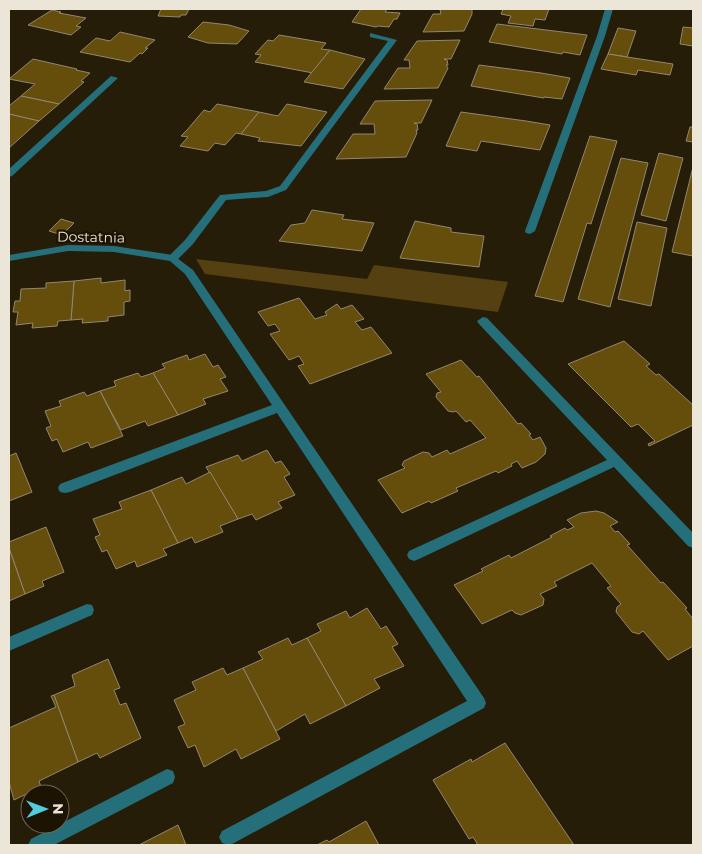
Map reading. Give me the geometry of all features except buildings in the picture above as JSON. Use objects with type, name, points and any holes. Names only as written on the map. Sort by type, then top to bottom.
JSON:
[{"type":"street","points":[[530,231],[601,36],[609,9]]},
{"type":"street","points":[[228,837],[478,703],[189,272],[173,258],[189,242],[223,197],[268,194],[283,188],[393,40],[373,35]]},
{"type":"street","points":[[9,174],[114,78]]},
{"type":"street","name":"Dostatnia","points":[[9,258],[68,248],[114,249],[173,258]]},
{"type":"street","points":[[483,321],[693,542]]},
{"type":"street","points":[[65,488],[279,407]]},
{"type":"street","points":[[414,555],[616,461]]},
{"type":"street","points":[[9,644],[87,610]]},
{"type":"street","points":[[37,845],[167,776]]},
{"type":"shaded area","points":[[196,259],[367,279],[374,265],[508,282],[498,312],[205,274]]}]
